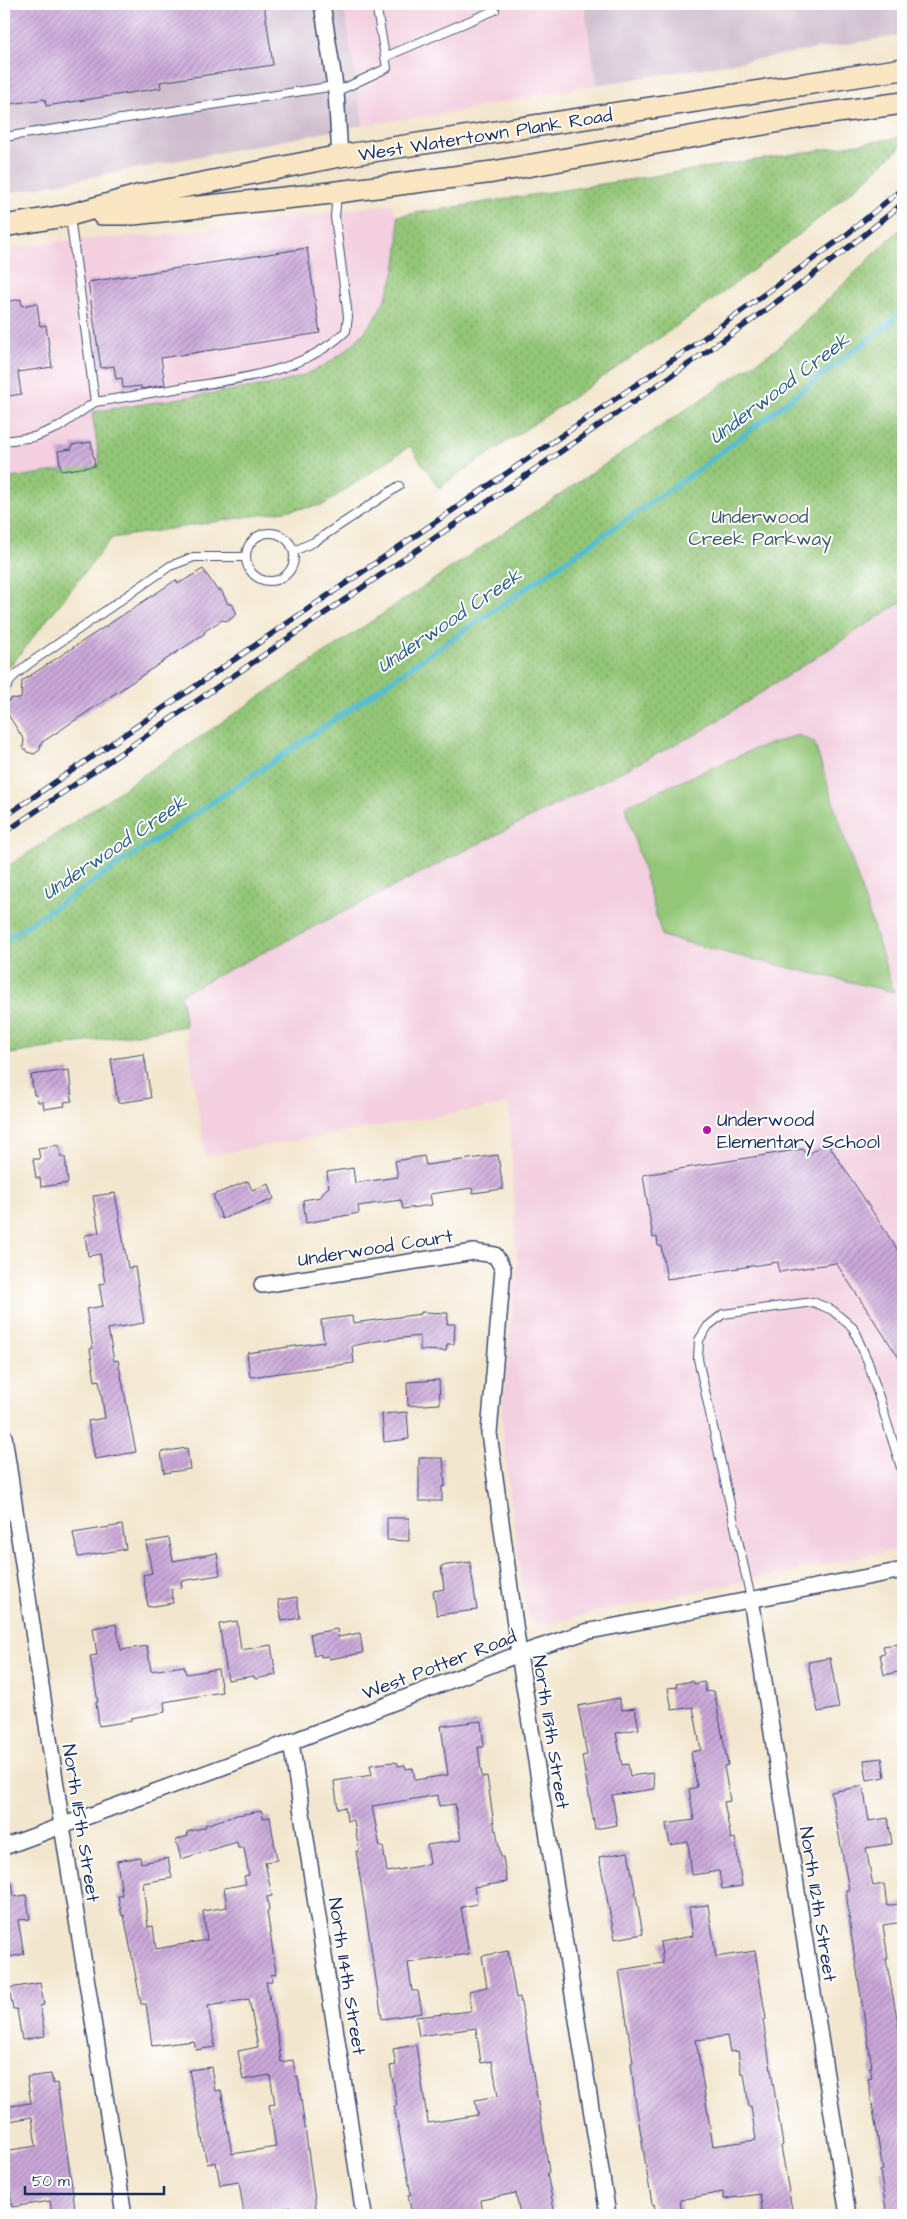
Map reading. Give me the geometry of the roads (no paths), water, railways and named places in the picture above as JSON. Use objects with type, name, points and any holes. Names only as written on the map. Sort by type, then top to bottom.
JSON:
[{"type":"street","points":[[322,4],[335,89],[340,156],[337,192]]},
{"type":"street","name":"West Watertown Plank Road","points":[[4,226],[70,215],[137,196],[340,156],[903,69]]},
{"type":"street","name":"West Watertown Plank Road","points":[[70,215],[134,214],[337,192],[494,172],[798,118],[903,103]]},
{"type":"street","name":"Underwood Court","points":[[262,1284],[474,1252],[495,1255]]},
{"type":"street","name":"North 113th Street","points":[[495,1255],[503,1269],[489,1433],[519,1654],[608,2215]]},
{"type":"street","name":"North 115th Street","points":[[4,1436],[62,1826],[124,2215]]},
{"type":"street","name":"West Potter Road","points":[[4,1847],[291,1742],[519,1654],[585,1632],[903,1570]]},
{"type":"street","name":"North 112th Street","points":[[751,1599],[848,2215]]},
{"type":"street","name":"North 114th Street","points":[[291,1742],[364,2215]]},
{"type":"lane","points":[[4,137],[335,89],[387,68],[376,4]]},
{"type":"lane","points":[[385,57],[495,10]]},
{"type":"lane","points":[[4,441],[34,437],[59,427],[95,402],[257,376],[301,361],[334,343],[346,331],[348,317],[334,217],[337,192]]},
{"type":"lane","points":[[70,215],[95,402]]},
{"type":"lane","points":[[294,551],[314,542],[399,486]]},
{"type":"lane","points":[[269,533],[283,536],[294,551],[294,561],[288,573],[272,581],[260,579],[248,566],[246,557],[251,543],[262,534],[269,533]]},
{"type":"lane","points":[[4,691],[14,677],[30,664],[170,566],[194,557],[246,557]]},
{"type":"lane","points":[[751,1599],[698,1359],[699,1340],[708,1326],[723,1314],[813,1302],[832,1310],[853,1328],[868,1362],[903,1474]]},
{"type":"waterway","name":"Underwood Creek","points":[[4,941],[280,757],[694,473],[903,313]]},
{"type":"railway","points":[[4,817],[700,341],[846,235],[903,188]]},
{"type":"railway","points":[[4,833],[734,333],[832,260],[903,203]]},
{"type":"place","name":"Underwood Elementary School","points":[[707,1130]]},
{"type":"park label","name":"Underwood Creek Parkway","points":[[760,527]]}]
